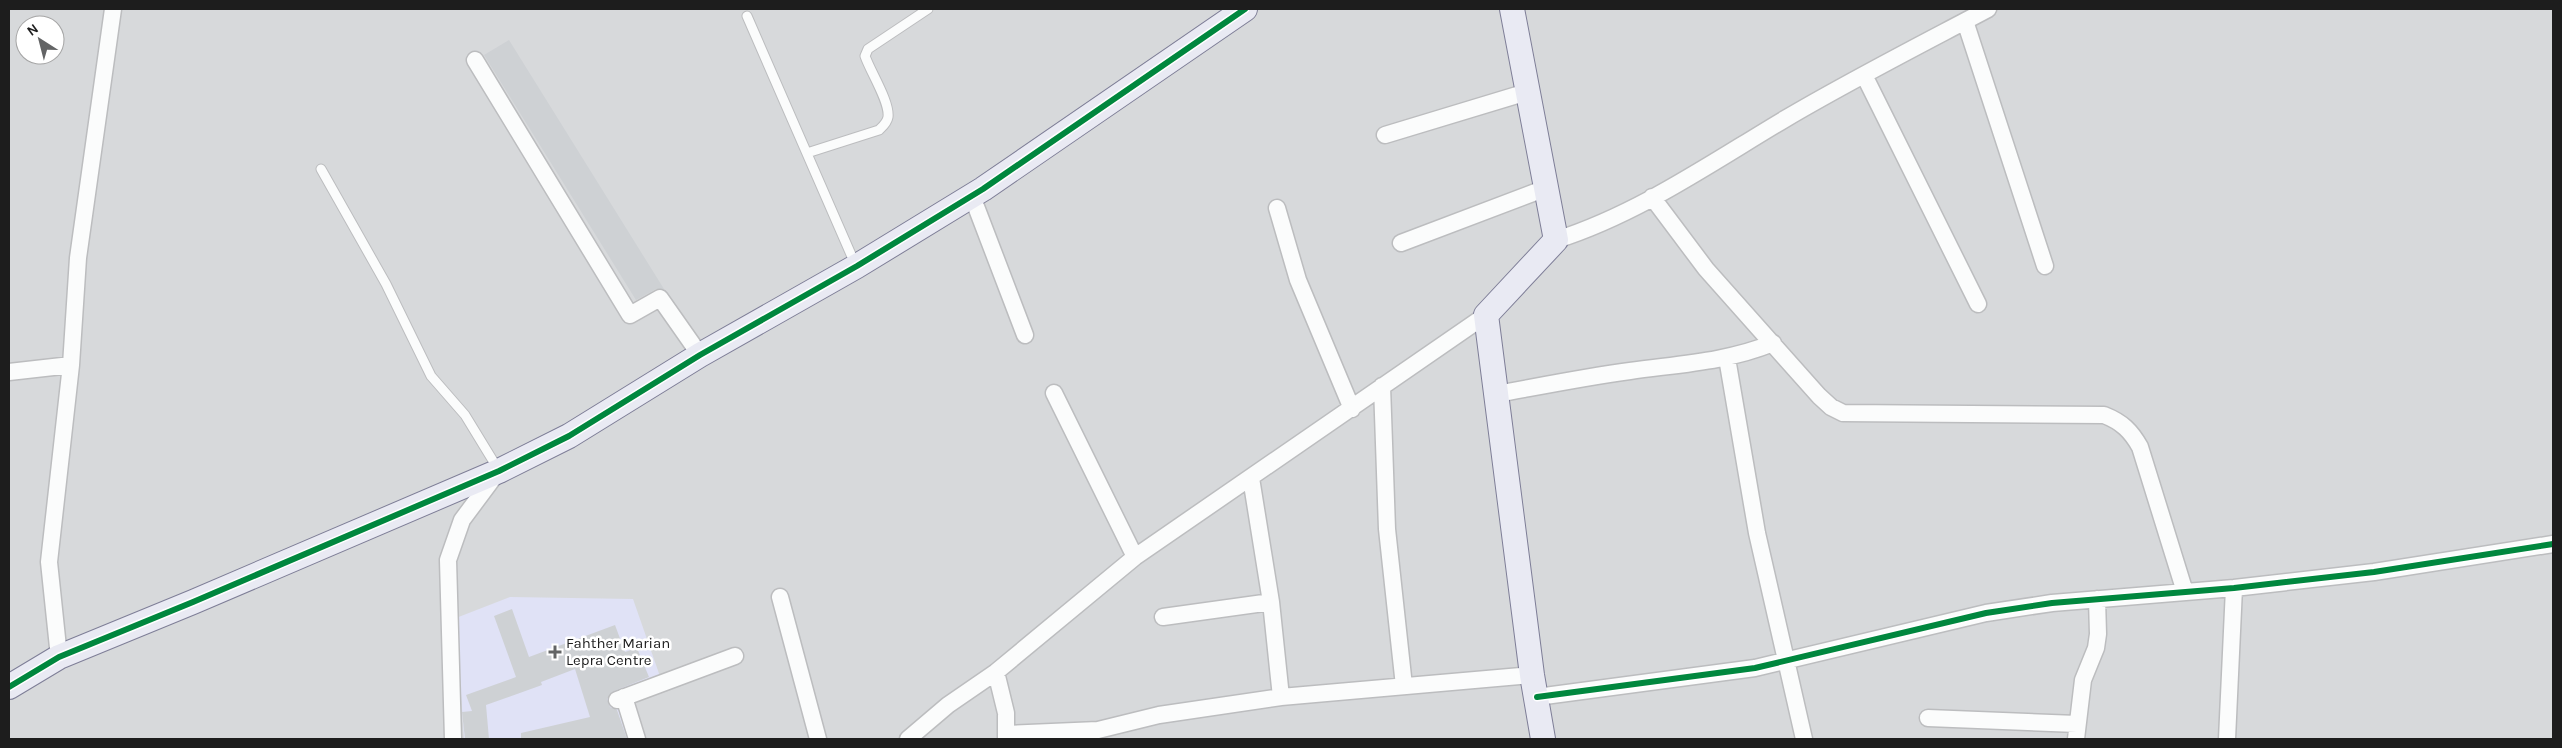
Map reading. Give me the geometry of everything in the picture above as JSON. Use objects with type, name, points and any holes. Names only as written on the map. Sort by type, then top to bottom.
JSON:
[{"type":"street","points":[[59,657],[50,562],[71,365],[78,258],[113,9]]},
{"type":"street","points":[[9,686],[59,657],[202,599],[499,471],[569,436],[700,355],[857,266],[972,196],[1245,9]]},
{"type":"street","points":[[1512,9],[1556,240]]},
{"type":"street","points":[[908,739],[948,705],[996,672],[1135,557],[1352,409],[1486,314],[1556,240],[1623,215],[1798,111],[1988,9]]},
{"type":"street","points":[[1965,21],[2045,266]]},
{"type":"street","points":[[475,60],[630,315],[660,298],[700,355]]},
{"type":"street","points":[[1864,75],[1978,304]]},
{"type":"street","points":[[1385,135],[1457,111],[1527,92]]},
{"type":"street","points":[[1401,243],[1546,188]]},
{"type":"street","points":[[972,196],[1025,334]]},
{"type":"street","points":[[1652,197],[1706,270],[1819,396],[1831,407],[1843,413],[2104,415],[2118,421],[2131,432],[2140,447],[2185,592]]},
{"type":"street","points":[[1277,208],[1298,280],[1352,409]]},
{"type":"street","points":[[1486,314],[1543,739]]},
{"type":"street","points":[[1497,394],[1628,371],[1727,358],[1773,343]]},
{"type":"street","points":[[1727,358],[1757,533],[1784,660],[1804,739]]},
{"type":"street","points":[[9,372],[71,365]]},
{"type":"street","points":[[1382,386],[1387,529],[1404,686]]},
{"type":"street","points":[[1054,393],[1135,557]]},
{"type":"street","points":[[453,739],[448,560],[462,520],[499,471]]},
{"type":"street","points":[[1251,478],[1271,602],[1281,697]]},
{"type":"street","points":[[996,672],[1006,713],[1006,737],[1098,730],[1159,715],[1281,697],[1404,686],[1535,686],[1755,668],[1986,613],[2097,599],[2234,588],[2374,572],[2553,544]]},
{"type":"street","points":[[2227,739],[2234,588]]},
{"type":"street","points":[[780,597],[818,739]]},
{"type":"street","points":[[1928,718],[2076,732],[2083,680],[2097,641],[2097,599]]},
{"type":"street","points":[[1163,617],[1271,602]]},
{"type":"street","points":[[637,739],[620,698],[735,656]]},
{"type":"lane","points":[[807,153],[879,130],[885,124],[888,116],[886,106],[865,56],[868,49],[928,9]]},
{"type":"lane","points":[[747,16],[857,266]]},
{"type":"lane","points":[[321,169],[386,284],[431,376],[465,416],[499,471]]},
{"type":"shaded area","points":[[9,9],[2553,9],[2553,739],[9,739]]},
{"type":"shaded area","name":"Fahther Marian Lepra Centre","points":[[510,597],[633,599],[663,685],[621,702],[633,739],[464,739],[456,618]]},
{"type":"building","points":[[509,40],[664,289],[656,289],[636,300],[484,55]]},
{"type":"building","points":[[512,609],[529,657],[615,625],[625,652],[637,648],[649,677],[614,691],[607,699],[610,707],[617,710],[627,739],[521,739],[521,733],[590,717],[575,669],[541,682],[542,685],[486,705],[489,739],[465,739],[462,712],[472,711],[466,695],[516,677],[494,616]]},
{"type":"cycle path","points":[[9,687],[59,657],[193,602],[499,471],[569,436],[700,355],[857,266],[983,189],[1245,9]]},
{"type":"cycle path","points":[[1537,697],[1755,668],[1986,613],[2052,603],[2234,588],[2374,572],[2553,544]]},
{"type":"place","name":"Fahther Marian Lepra Centre","points":[[555,652]]}]
